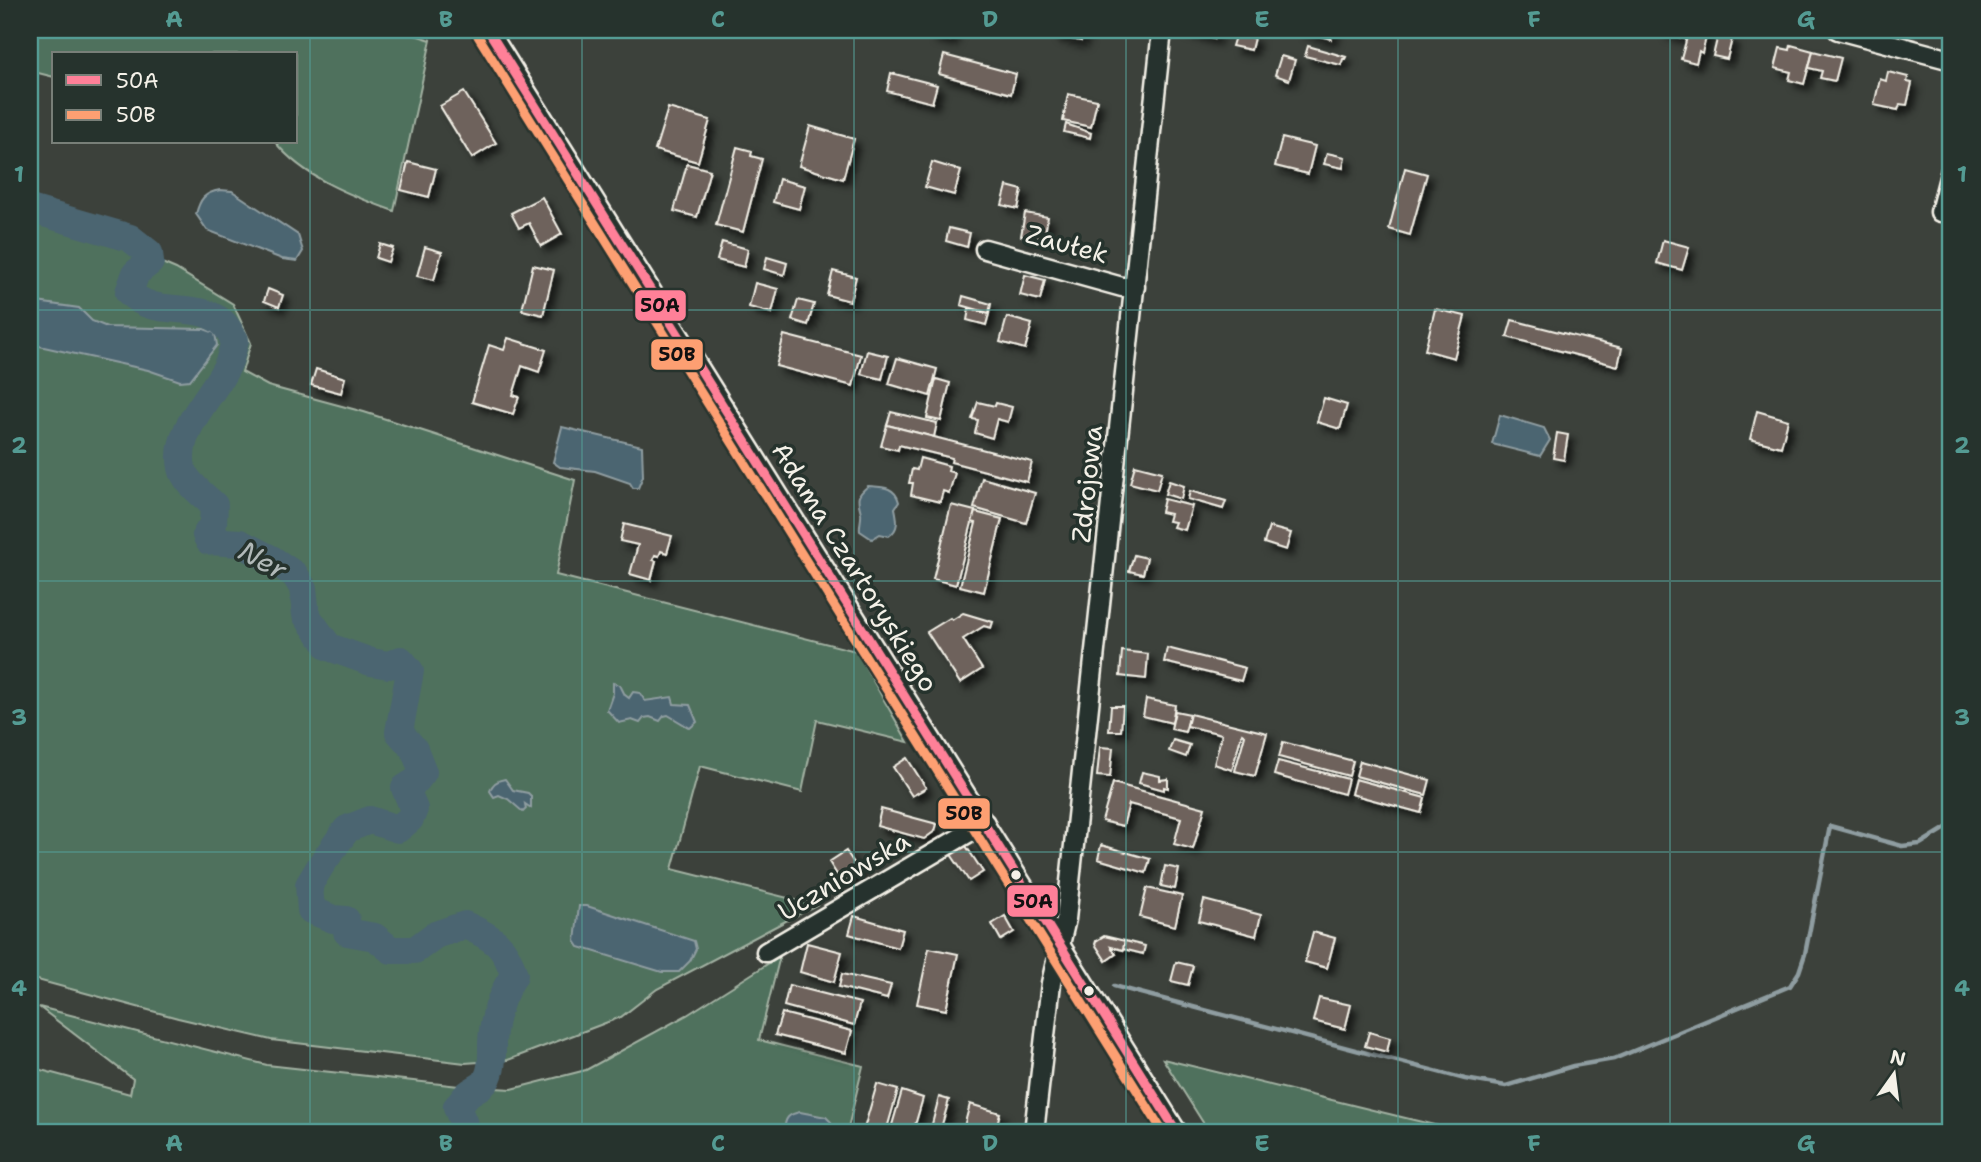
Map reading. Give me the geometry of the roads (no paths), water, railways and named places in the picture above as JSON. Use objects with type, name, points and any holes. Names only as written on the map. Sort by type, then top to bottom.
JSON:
[{"type":"street","name":"Adama Czartoryskiego","points":[[488,30],[1177,1132]]},
{"type":"street","name":"Zdrojowa","points":[[1034,1132],[1051,983],[1066,919],[1162,30]]},
{"type":"street","points":[[1838,30],[1951,60]]},
{"type":"street","points":[[1940,212],[1951,170]]},
{"type":"street","name":"Zaułek","points":[[985,249],[1122,287],[1135,288]]},
{"type":"street","name":"Uczniowska","points":[[766,952],[985,823]]},
{"type":"water","points":[[220,190],[232,191],[298,235],[303,251],[297,261],[282,259],[207,230],[196,214],[206,195]]},
{"type":"water","points":[[30,301],[79,308],[92,321],[107,327],[204,329],[215,333],[217,345],[190,380],[180,381],[148,370],[30,344]]},
{"type":"water","points":[[1500,415],[1544,428],[1550,440],[1540,456],[1492,444]]},
{"type":"water","points":[[562,427],[642,446],[643,476],[638,488],[595,471],[560,467],[553,462]]},
{"type":"water","points":[[868,486],[887,488],[897,497],[899,502],[895,508],[896,527],[889,536],[880,534],[872,539],[860,531],[858,498]]},
{"type":"water","points":[[613,683],[620,685],[629,698],[633,692],[640,693],[645,701],[672,697],[674,704],[690,705],[697,722],[690,728],[668,715],[660,721],[650,717],[644,718],[640,723],[632,720],[619,723],[607,710],[613,693]]},
{"type":"water","points":[[505,779],[513,790],[531,796],[531,808],[525,804],[526,809],[523,812],[508,799],[499,795],[494,797],[490,791],[492,786]]},
{"type":"water","points":[[579,906],[587,906],[694,941],[696,949],[690,961],[679,972],[662,972],[579,947],[575,941]]},
{"type":"water","points":[[800,1112],[826,1117],[831,1122],[832,1132],[785,1130],[788,1117]]},
{"type":"waterway","name":"Ner","points":[[30,209],[130,238],[149,253],[150,262],[136,273],[129,292],[150,305],[199,312],[226,326],[235,340],[230,360],[189,427],[181,454],[182,468],[187,478],[214,505],[213,524],[206,535],[209,541],[240,543],[295,575],[303,588],[306,615],[329,647],[371,662],[389,665],[401,660],[410,671],[399,732],[414,749],[423,772],[405,788],[414,809],[410,819],[398,829],[370,820],[347,829],[309,885],[311,910],[333,919],[346,920],[347,932],[375,937],[391,950],[415,950],[435,935],[465,925],[497,943],[507,956],[514,975],[496,1016],[492,1062],[488,1076],[484,1083],[468,1094],[457,1107],[467,1132]]},
{"type":"waterway","points":[[1114,986],[1465,1079],[1506,1086],[1573,1066],[1614,1059],[1790,986],[1799,972],[1805,954],[1830,826],[1902,846],[1920,844],[1951,825]]}]
